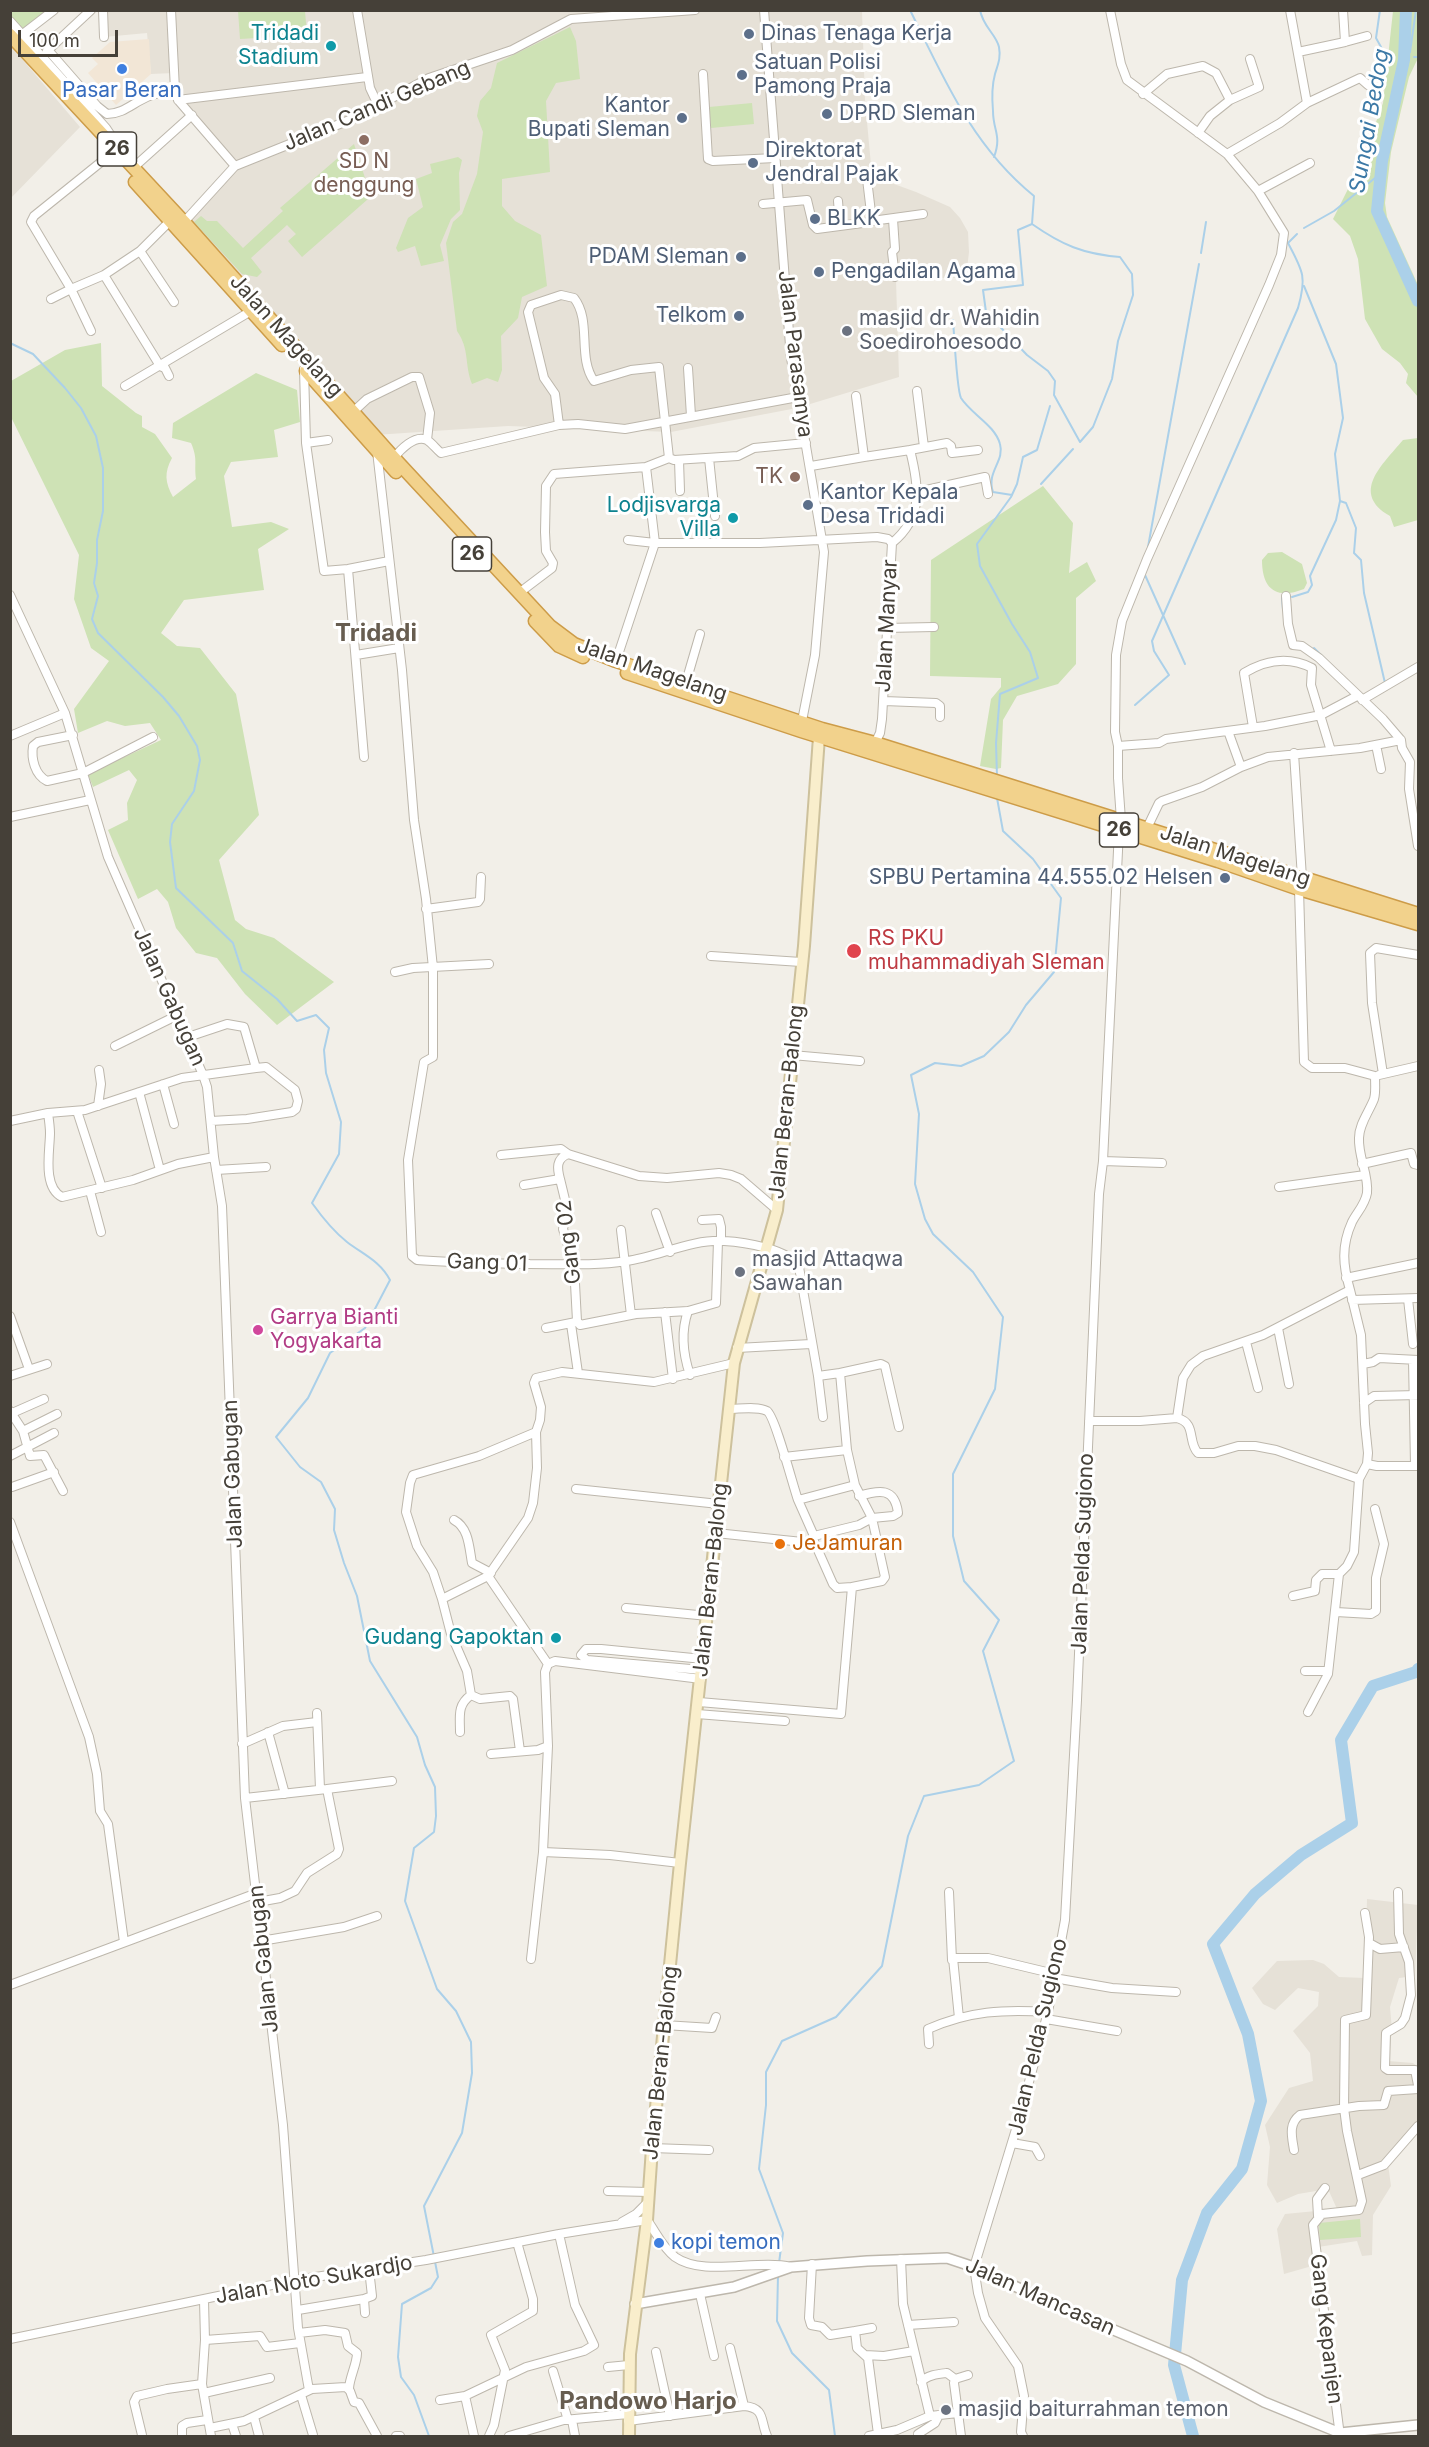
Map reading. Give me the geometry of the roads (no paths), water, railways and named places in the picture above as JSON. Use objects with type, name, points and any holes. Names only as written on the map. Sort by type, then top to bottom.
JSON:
[{"type":"highway","name":"Jalan Magelang","points":[[15,39],[38,59],[170,221],[219,268],[354,411],[394,458],[550,626],[567,639],[582,648],[616,661],[686,682],[821,733],[1120,825],[1147,828],[1300,884]]},
{"type":"highway","name":"Jalan Magelang","points":[[15,39],[117,155],[133,168],[184,222],[251,310],[377,451],[559,646],[604,665],[801,726]]},
{"type":"highway","name":"Jalan Magelang","points":[[821,733],[875,743],[1300,884],[1419,914]]},
{"type":"highway","name":"Jalan Magelang","points":[[1334,893],[1419,924]]},
{"type":"main road","name":"Jalan Beran-Balong","points":[[629,2436],[629,2365],[647,2220],[680,1863],[734,1364],[777,1210],[821,733]]},
{"type":"street","points":[[10,21],[15,39],[54,10]]},
{"type":"street","points":[[103,10],[104,37]]},
{"type":"street","points":[[171,10],[175,90],[178,100],[235,166]]},
{"type":"street","points":[[357,10],[367,77],[378,105]]},
{"type":"street","name":"Jalan Candi Gebang","points":[[184,222],[235,166],[357,117],[429,78],[512,50],[571,15],[695,10]]},
{"type":"street","name":"Jalan Parasamya","points":[[764,10],[791,358],[823,540],[823,569],[815,655],[801,726]]},
{"type":"street","name":"Jalan Pelda Sugiono","points":[[974,2267],[1012,2143],[1047,2016],[1065,1920],[1099,1194],[1103,1161],[1120,825],[1118,746],[1115,732],[1118,639],[1127,605],[1281,255],[1284,233],[1258,191],[1227,154],[1131,85],[1124,75],[1110,10]]},
{"type":"street","points":[[1290,10],[1307,103]]},
{"type":"street","points":[[1343,10],[1345,42]]},
{"type":"street","points":[[38,59],[91,11]]},
{"type":"street","points":[[1298,52],[1367,36]]},
{"type":"street","points":[[48,50],[96,106],[107,114],[127,109],[159,93],[175,90]]},
{"type":"street","points":[[1198,133],[1210,116],[1230,100],[1259,87],[1250,59]]},
{"type":"street","points":[[1143,94],[1167,74],[1203,66],[1216,73],[1230,100]]},
{"type":"street","points":[[703,74],[708,159],[713,161],[775,158]]},
{"type":"street","points":[[178,100],[367,77]]},
{"type":"street","points":[[1227,154],[1274,127],[1307,103],[1360,78],[1368,85]]},
{"type":"street","points":[[133,168],[192,116]]},
{"type":"street","points":[[91,331],[71,289],[31,222],[117,155]]},
{"type":"street","points":[[1258,191],[1310,163]]},
{"type":"street","points":[[867,179],[872,220]]},
{"type":"street","points":[[763,204],[805,200],[811,206],[815,228],[923,214]]},
{"type":"street","points":[[838,201],[840,226]]},
{"type":"street","points":[[893,219],[894,249],[892,252],[895,277]]},
{"type":"street","points":[[51,299],[104,274],[140,251],[170,221]]},
{"type":"street","points":[[140,251],[174,302]]},
{"type":"street","points":[[104,274],[160,366],[165,368],[169,376]]},
{"type":"street","points":[[559,425],[555,394],[543,378],[528,312],[531,305],[561,295],[574,298],[582,313],[594,381],[631,370],[656,366],[660,369],[669,458]]},
{"type":"street","points":[[125,386],[251,310]]},
{"type":"street","points":[[688,368],[691,416]]},
{"type":"street","points":[[304,369],[306,443],[324,571],[389,561]]},
{"type":"street","points":[[354,411],[367,399],[411,377],[419,377],[430,413],[427,440]]},
{"type":"street","points":[[917,391],[924,447]]},
{"type":"street","points":[[856,396],[864,457]]},
{"type":"street","points":[[394,458],[402,447],[423,439],[441,453],[559,425],[578,424],[625,429],[798,397]]},
{"type":"street","points":[[306,443],[328,440]]},
{"type":"street","points":[[519,593],[545,574],[553,563],[546,551],[545,532],[546,486],[554,474],[646,467],[669,458],[678,460],[738,456],[754,448],[806,443]]},
{"type":"street","points":[[811,466],[947,443],[951,446],[952,453],[978,450]]},
{"type":"street","points":[[892,543],[913,519],[917,492],[910,450]]},
{"type":"street","points":[[377,451],[399,648],[414,820],[433,968]]},
{"type":"street","points":[[709,458],[715,516]]},
{"type":"street","points":[[678,460],[680,491]]},
{"type":"street","points":[[616,661],[655,543],[646,467]]},
{"type":"street","points":[[917,492],[985,477],[988,494]]},
{"type":"street","name":"Jalan Manyar","points":[[628,540],[655,543],[760,543],[878,537],[888,539],[892,543],[884,701],[880,733],[875,743]]},
{"type":"street","points":[[348,569],[364,757]]},
{"type":"street","name":"Jalan Gabugan","points":[[10,595],[65,713],[108,857],[188,1038],[207,1087],[214,1157],[222,1206],[245,1798],[283,2125],[300,2343],[309,2390]]},
{"type":"street","points":[[1286,596],[1288,624],[1293,645],[1310,650],[1383,719],[1401,740],[1402,748],[1414,761],[1408,789],[1415,805],[1419,846]]},
{"type":"street","points":[[886,628],[934,627]]},
{"type":"street","points":[[686,682],[700,634]]},
{"type":"street","points":[[356,655],[399,648]]},
{"type":"street","points":[[1253,727],[1243,674],[1268,661],[1292,661],[1312,668],[1311,685],[1331,751]]},
{"type":"street","points":[[1118,746],[1159,743],[1166,739],[1321,715],[1419,667]]},
{"type":"street","points":[[884,701],[936,703],[940,706],[940,717]]},
{"type":"street","points":[[10,736],[65,713]]},
{"type":"street","points":[[1228,731],[1241,766]]},
{"type":"street","points":[[73,735],[38,742],[33,746],[36,771],[41,779],[47,781],[83,773],[153,737]]},
{"type":"street","points":[[1147,828],[1162,801],[1202,788],[1241,766],[1268,757],[1331,751],[1401,740]]},
{"type":"street","points":[[1376,745],[1381,769]]},
{"type":"street","points":[[1294,753],[1304,1062],[1312,1068],[1345,1068],[1379,1075],[1419,1066]]},
{"type":"street","points":[[10,817],[90,800]]},
{"type":"street","points":[[426,909],[478,902],[481,877]]},
{"type":"street","points":[[1308,1712],[1326,1680],[1340,1574],[1354,1552],[1359,1479],[1368,1453],[1361,1335],[1343,1264],[1344,1246],[1352,1223],[1366,1196],[1359,1135],[1375,1097],[1379,1075],[1370,953],[1376,948],[1419,955]]},
{"type":"street","points":[[711,956],[801,962]]},
{"type":"street","points":[[395,972],[489,964]]},
{"type":"street","name":"Gang 01","points":[[433,968],[433,1057],[424,1062],[408,1160],[413,1258],[453,1263],[574,1264],[626,1261],[720,1241],[767,1249],[788,1256],[795,1260],[799,1268],[823,1417]]},
{"type":"street","points":[[115,1046],[178,1015]]},
{"type":"street","points":[[188,1038],[227,1024],[244,1027],[256,1068]]},
{"type":"street","points":[[792,1055],[860,1061]]},
{"type":"street","points":[[10,1121],[48,1113],[77,1112],[163,1084],[203,1075],[256,1068],[266,1067],[295,1090],[298,1101],[296,1109],[277,1115],[211,1121]]},
{"type":"street","points":[[98,1106],[101,1084],[99,1070]]},
{"type":"street","points":[[163,1084],[174,1124]]},
{"type":"street","points":[[139,1092],[160,1170]]},
{"type":"street","points":[[77,1112],[102,1188]]},
{"type":"street","points":[[48,1113],[50,1132],[48,1168],[55,1192],[62,1197],[134,1180],[160,1170],[214,1157]]},
{"type":"street","points":[[501,1155],[561,1149],[568,1154],[639,1176],[667,1179],[719,1173],[730,1175],[741,1179],[777,1210]]},
{"type":"street","points":[[1362,1164],[1411,1153],[1414,1164],[1419,1165]]},
{"type":"street","points":[[560,1179],[558,1164],[561,1158],[568,1154]]},
{"type":"street","points":[[1103,1161],[1162,1163]]},
{"type":"street","points":[[216,1170],[266,1167]]},
{"type":"street","points":[[1279,1187],[1365,1175]]},
{"type":"street","name":"Gang 02","points":[[524,1185],[560,1179],[567,1208],[563,1229],[574,1264],[574,1323],[578,1373]]},
{"type":"street","points":[[90,1191],[101,1232]]},
{"type":"street","points":[[656,1213],[670,1252]]},
{"type":"street","points":[[546,1328],[574,1323],[582,1326],[631,1315],[688,1311],[716,1304],[721,1227],[718,1219],[702,1220]]},
{"type":"street","points":[[621,1230],[631,1315]]},
{"type":"street","points":[[1346,1278],[1419,1263]]},
{"type":"street","points":[[1176,1418],[1183,1378],[1191,1365],[1203,1356],[1246,1342],[1278,1328],[1350,1290]]},
{"type":"street","points":[[1352,1300],[1419,1298]]},
{"type":"street","points":[[1408,1299],[1413,1344]]},
{"type":"street","points":[[688,1311],[682,1330],[690,1375]]},
{"type":"street","points":[[665,1312],[673,1379]]},
{"type":"street","points":[[10,1316],[29,1369]]},
{"type":"street","points":[[1278,1328],[1289,1384]]},
{"type":"street","points":[[1246,1342],[1258,1388]]},
{"type":"street","points":[[737,1348],[811,1344]]},
{"type":"street","points":[[1363,1364],[1379,1358],[1416,1360],[1417,1466],[1389,1467],[1366,1464]]},
{"type":"street","points":[[10,1376],[47,1364]]},
{"type":"street","points":[[442,1599],[489,1574],[528,1518],[537,1468],[536,1432],[541,1407],[534,1383],[536,1378],[562,1372],[654,1382],[734,1364]]},
{"type":"street","points":[[818,1376],[881,1364],[885,1366],[899,1427]]},
{"type":"street","points":[[729,1409],[756,1409],[770,1414],[775,1422],[783,1457],[798,1500],[832,1584],[837,1588],[882,1581],[885,1577],[872,1518],[859,1496],[847,1450],[840,1373]]},
{"type":"street","points":[[1364,1403],[1374,1396],[1416,1395]]},
{"type":"street","points":[[44,1399],[11,1413],[22,1431],[30,1456],[44,1455],[63,1491]]},
{"type":"street","points":[[22,1431],[57,1414]]},
{"type":"street","points":[[1089,1421],[1176,1418],[1187,1422],[1198,1453],[1214,1453],[1238,1446],[1255,1446],[1276,1450],[1359,1479]]},
{"type":"street","points":[[471,1695],[467,1671],[451,1634],[433,1572],[417,1546],[406,1512],[410,1483],[413,1475],[420,1471],[479,1455],[536,1432]]},
{"type":"street","points":[[10,1455],[54,1433]]},
{"type":"street","points":[[783,1457],[847,1450]]},
{"type":"street","points":[[12,1487],[54,1472]]},
{"type":"street","points":[[798,1500],[855,1485]]},
{"type":"street","points":[[576,1489],[719,1504]]},
{"type":"street","points":[[716,1533],[813,1539],[859,1525],[872,1518],[896,1515],[898,1509],[893,1498],[885,1491],[878,1490],[859,1496]]},
{"type":"street","points":[[1336,1611],[1371,1614],[1376,1611],[1376,1578],[1384,1545],[1375,1509]]},
{"type":"street","points":[[454,1520],[462,1524],[465,1529],[472,1563],[489,1574],[548,1664]]},
{"type":"street","points":[[10,1522],[89,1737],[97,1774],[100,1811],[108,1824],[124,1942]]},
{"type":"street","points":[[1293,1596],[1314,1591],[1316,1580],[1322,1574],[1340,1574]]},
{"type":"street","points":[[699,1702],[840,1714],[845,1689],[852,1587]]},
{"type":"street","points":[[626,1608],[708,1616]]},
{"type":"street","points":[[586,1649],[601,1649],[702,1669],[587,1660],[581,1654],[586,1649]]},
{"type":"street","points":[[548,1664],[555,1662],[702,1669]]},
{"type":"street","points":[[531,1959],[543,1852],[548,1746],[545,1672],[548,1664]]},
{"type":"street","points":[[1305,1671],[1328,1671]]},
{"type":"street","points":[[471,1695],[480,1699],[508,1696],[513,1699],[520,1751]]},
{"type":"street","points":[[460,1732],[460,1708],[463,1701],[471,1695]]},
{"type":"street","points":[[697,1714],[785,1721]]},
{"type":"street","points":[[10,1985],[124,1942],[257,1898],[280,1898],[295,1891],[307,1873],[338,1852],[323,1789],[317,1717],[283,1726],[242,1744]]},
{"type":"street","points":[[267,1732],[285,1794]]},
{"type":"street","points":[[491,1754],[538,1750],[548,1746]]},
{"type":"street","points":[[245,1798],[392,1781]]},
{"type":"street","points":[[543,1852],[610,1855],[680,1863]]},
{"type":"street","points":[[949,1892],[952,1960],[959,2018]]},
{"type":"street","points":[[1294,2150],[1292,2134],[1294,2120],[1300,2115],[1384,2105],[1388,2091],[1419,2087],[1415,2070],[1385,2068],[1386,2033],[1406,2018],[1411,1995],[1409,1962],[1399,1934],[1398,1892]]},
{"type":"street","points":[[1325,2188],[1317,2199],[1318,2216],[1360,2210],[1362,2201],[1358,2175],[1344,2108],[1345,2020],[1366,2015],[1369,1943],[1365,1913]]},
{"type":"street","points":[[261,1941],[344,1927],[376,1916]]},
{"type":"street","points":[[1369,1943],[1380,1949],[1404,1947]]},
{"type":"street","points":[[952,1960],[957,1957],[988,1958],[1054,1976],[1112,1988],[1176,1992]]},
{"type":"street","points":[[929,2044],[928,2029],[982,2012],[1008,2009],[1117,2031]]},
{"type":"street","points":[[664,2025],[712,2028],[716,2017]]},
{"type":"street","points":[[1358,2175],[1384,2165],[1419,2126]]},
{"type":"street","points":[[1012,2143],[1035,2147],[1040,2156]]},
{"type":"street","points":[[652,2148],[709,2150]]},
{"type":"street","points":[[608,2191],[649,2197]]},
{"type":"street","name":"Jalan Noto Sukardjo","points":[[618,2224],[636,2214],[649,2197]]},
{"type":"street","name":"Gang Kepanjen","points":[[1318,2216],[1312,2225],[1340,2435]]},
{"type":"street","points":[[647,2220],[666,2248],[685,2263],[699,2266],[790,2267]]},
{"type":"street","name":"Jalan Noto Sukardjo","points":[[10,2339],[296,2280],[426,2260],[558,2234],[647,2220]]},
{"type":"street","points":[[440,2400],[465,2396],[503,2376],[594,2345],[576,2305],[558,2234]]},
{"type":"street","points":[[489,2436],[494,2425],[505,2367],[491,2335],[531,2314],[534,2306],[517,2242]]},
{"type":"street","name":"Jalan Mancasan","points":[[635,2304],[700,2294],[755,2281],[790,2267],[947,2258],[974,2267],[1057,2306],[1187,2361],[1264,2402],[1340,2435]]},
{"type":"street","points":[[901,2259],[903,2304],[930,2416]]},
{"type":"street","points":[[812,2264],[809,2318],[811,2325],[822,2327],[830,2335],[872,2328]]},
{"type":"street","points":[[974,2267],[985,2318],[1018,2366],[1024,2396],[1021,2432],[1023,2436]]},
{"type":"street","points":[[298,2310],[371,2297],[373,2294],[369,2269]]},
{"type":"street","points":[[700,2294],[714,2356]]},
{"type":"street","points":[[364,2299],[365,2313]]},
{"type":"street","points":[[204,2300],[206,2340],[202,2384],[209,2428]]},
{"type":"street","points":[[908,2325],[954,2322]]},
{"type":"street","points":[[299,2333],[325,2331],[345,2333],[348,2346],[357,2353],[349,2388],[353,2401],[360,2404],[377,2436]]},
{"type":"street","points":[[855,2331],[856,2348],[868,2358],[878,2434]]},
{"type":"street","points":[[206,2340],[260,2336],[267,2346],[300,2343]]},
{"type":"street","points":[[730,2348],[744,2406]]},
{"type":"street","points":[[865,2355],[885,2356],[914,2351]]},
{"type":"street","points":[[656,2352],[670,2416]]},
{"type":"street","points":[[608,2367],[629,2365]]},
{"type":"street","points":[[553,2371],[574,2436]]},
{"type":"street","points":[[921,2382],[931,2376],[947,2373],[955,2379]]},
{"type":"street","points":[[955,2379],[968,2375]]},
{"type":"street","points":[[204,2393],[270,2378]]},
{"type":"street","points":[[955,2379],[954,2388],[961,2436]]},
{"type":"street","points":[[142,2435],[134,2405],[136,2397],[167,2389],[202,2384]]},
{"type":"street","points":[[182,2436],[182,2426],[187,2423],[209,2428],[232,2424],[254,2417],[309,2390],[332,2387],[349,2388]]},
{"type":"street","points":[[301,2395],[313,2435]]},
{"type":"street","points":[[465,2396],[474,2436]]},
{"type":"street","points":[[509,2436],[570,2420],[670,2416],[744,2406],[759,2410],[767,2436]]},
{"type":"street","points":[[869,2436],[897,2430],[930,2416],[958,2413],[987,2414]]},
{"type":"street","points":[[918,2434],[935,2423],[939,2415]]},
{"type":"street","points":[[254,2417],[259,2436]]},
{"type":"street","points":[[232,2424],[236,2436]]},
{"type":"street","points":[[1340,2435],[1419,2426]]},
{"type":"waterway","points":[[910,10],[948,86],[977,134],[1013,177],[1034,196],[1032,224],[1053,238],[1073,247],[1095,254],[1120,257],[1132,274],[1133,295],[1118,341],[1112,379],[1093,427],[1080,442],[1054,395],[1055,381],[1048,371],[1027,355],[986,312],[983,290],[1023,285],[1018,230],[1032,224]]},
{"type":"waterway","points":[[980,10],[1000,51],[993,92],[993,118],[997,138],[994,157]]},
{"type":"waterway","points":[[1380,10],[1376,38],[1386,56],[1390,51]]},
{"type":"waterway","name":"Sungai Bedog","points":[[1406,10],[1404,60],[1382,161],[1377,211],[1418,301]]},
{"type":"waterway","points":[[1410,52],[1416,10]]},
{"type":"waterway","points":[[1304,228],[1334,211],[1380,174]]},
{"type":"waterway","points":[[1201,253],[1206,222]]},
{"type":"waterway","points":[[1135,705],[1169,675],[1154,651],[1152,641],[1298,308],[1303,281],[1302,274],[1288,243],[1297,234]]},
{"type":"waterway","points":[[1148,547],[1199,264]]},
{"type":"waterway","points":[[1292,597],[1308,592],[1312,585],[1310,576],[1336,520],[1340,501],[1335,454],[1343,418],[1336,364],[1304,286]]},
{"type":"waterway","points":[[953,320],[961,398],[988,425],[1000,444],[1000,456],[992,478],[993,492],[1012,495]]},
{"type":"waterway","points":[[10,343],[33,354],[65,388],[81,408],[96,436],[103,468],[103,511],[97,540],[94,583],[98,596],[92,619],[98,633],[163,697],[179,716],[197,746],[200,760],[194,791],[172,824],[170,842],[176,888],[233,943],[242,971],[277,999],[297,1021],[316,1015],[329,1028],[324,1050],[326,1073],[341,1122],[339,1154],[312,1203],[337,1233],[376,1263],[390,1280],[365,1328],[330,1353],[308,1398],[276,1437],[300,1467],[321,1482],[335,1509],[334,1530],[357,1596],[370,1661],[417,1737],[425,1765],[435,1787],[434,1832],[414,1848],[405,1901],[437,1989],[456,2011],[471,2042],[472,2073],[462,2133],[424,2206],[438,2277],[431,2288],[402,2304],[398,2357],[401,2377],[414,2395],[429,2436]]},
{"type":"waterway","points":[[997,777],[996,743],[1000,694],[1038,678],[1030,652],[980,566],[977,544],[1011,497],[1017,484],[1023,457],[1037,450],[1050,406]]},
{"type":"waterway","points":[[1041,484],[1073,449]]},
{"type":"waterway","points":[[1340,501],[1346,503],[1356,528],[1354,553],[1361,560],[1364,593],[1385,683]]},
{"type":"waterway","points":[[1145,575],[1185,664]]},
{"type":"waterway","points":[[1282,598],[1283,610]]},
{"type":"waterway","points":[[1314,648],[1327,661]]},
{"type":"waterway","points":[[779,2263],[783,2233],[759,2169],[766,2105],[766,2072],[782,2041],[836,2017],[882,1966],[908,1836],[924,1796],[979,1785],[1014,1761],[983,1651],[999,1620],[964,1581],[953,1536],[953,1474],[995,1389],[1003,1317],[973,1272],[933,1234],[925,1219],[915,1184],[919,1114],[911,1075],[935,1063],[961,1066],[984,1056],[1009,1032],[1026,1005],[1054,972],[1061,898],[1033,859],[1003,831],[997,798]]},
{"type":"waterway","name":"Sungai Bedog","points":[[1193,2436],[1174,2365],[1182,2280],[1207,2213],[1242,2169],[1261,2101],[1248,2034],[1213,1944],[1255,1894],[1301,1855],[1352,1823],[1341,1740],[1373,1686],[1416,1672],[1418,1669]]},
{"type":"waterway","points":[[778,2275],[777,2321],[792,2353],[829,2390],[835,2436]]},
{"type":"place","name":"Dinas Tenaga Kerja","points":[[749,34]]},
{"type":"place","name":"Tridadi Stadium","points":[[331,46]]},
{"type":"place","name":"Pasar Beran","points":[[122,69]]},
{"type":"place","name":"Satuan Polisi Pamong Praja","points":[[742,75]]},
{"type":"place","name":"DPRD Sleman","points":[[827,114]]},
{"type":"place","name":"Kantor Bupati Sleman","points":[[682,118]]},
{"type":"place","name":"SD N denggung","points":[[364,140]]},
{"type":"place","name":"Direktorat Jendral Pajak","points":[[753,163]]},
{"type":"place","name":"BLKK","points":[[815,219]]},
{"type":"place","name":"PDAM Sleman","points":[[741,257]]},
{"type":"place","name":"Pengadilan Agama","points":[[819,272]]},
{"type":"place","name":"Telkom","points":[[739,316]]},
{"type":"place","name":"masjid dr. Wahidin Soedirohoesodo","points":[[847,331]]},
{"type":"place","name":"TK","points":[[795,477]]},
{"type":"place","name":"Kantor Kepala Desa Tridadi","points":[[808,505]]},
{"type":"place","name":"Lodjisvarga Villa","points":[[733,518]]},
{"type":"place","name":"SPBU Pertamina 44.555.02 Helsen","points":[[1225,878]]},
{"type":"place","name":"RS PKU muhammadiyah Sleman","points":[[854,951]]},
{"type":"place","name":"masjid Attaqwa Sawahan","points":[[740,1272]]},
{"type":"place","name":"Garrya Bianti Yogyakarta","points":[[258,1330]]},
{"type":"place","name":"JeJamuran","points":[[780,1544]]},
{"type":"place","name":"Gudang Gapoktan","points":[[556,1638]]},
{"type":"place","name":"kopi temon","points":[[659,2243]]},
{"type":"place","name":"masjid baiturrahman temon","points":[[946,2410]]},
{"type":"district","name":"Tridadi","points":[[376,634]]},
{"type":"district","name":"Pandowo Harjo","points":[[648,2402]]}]
